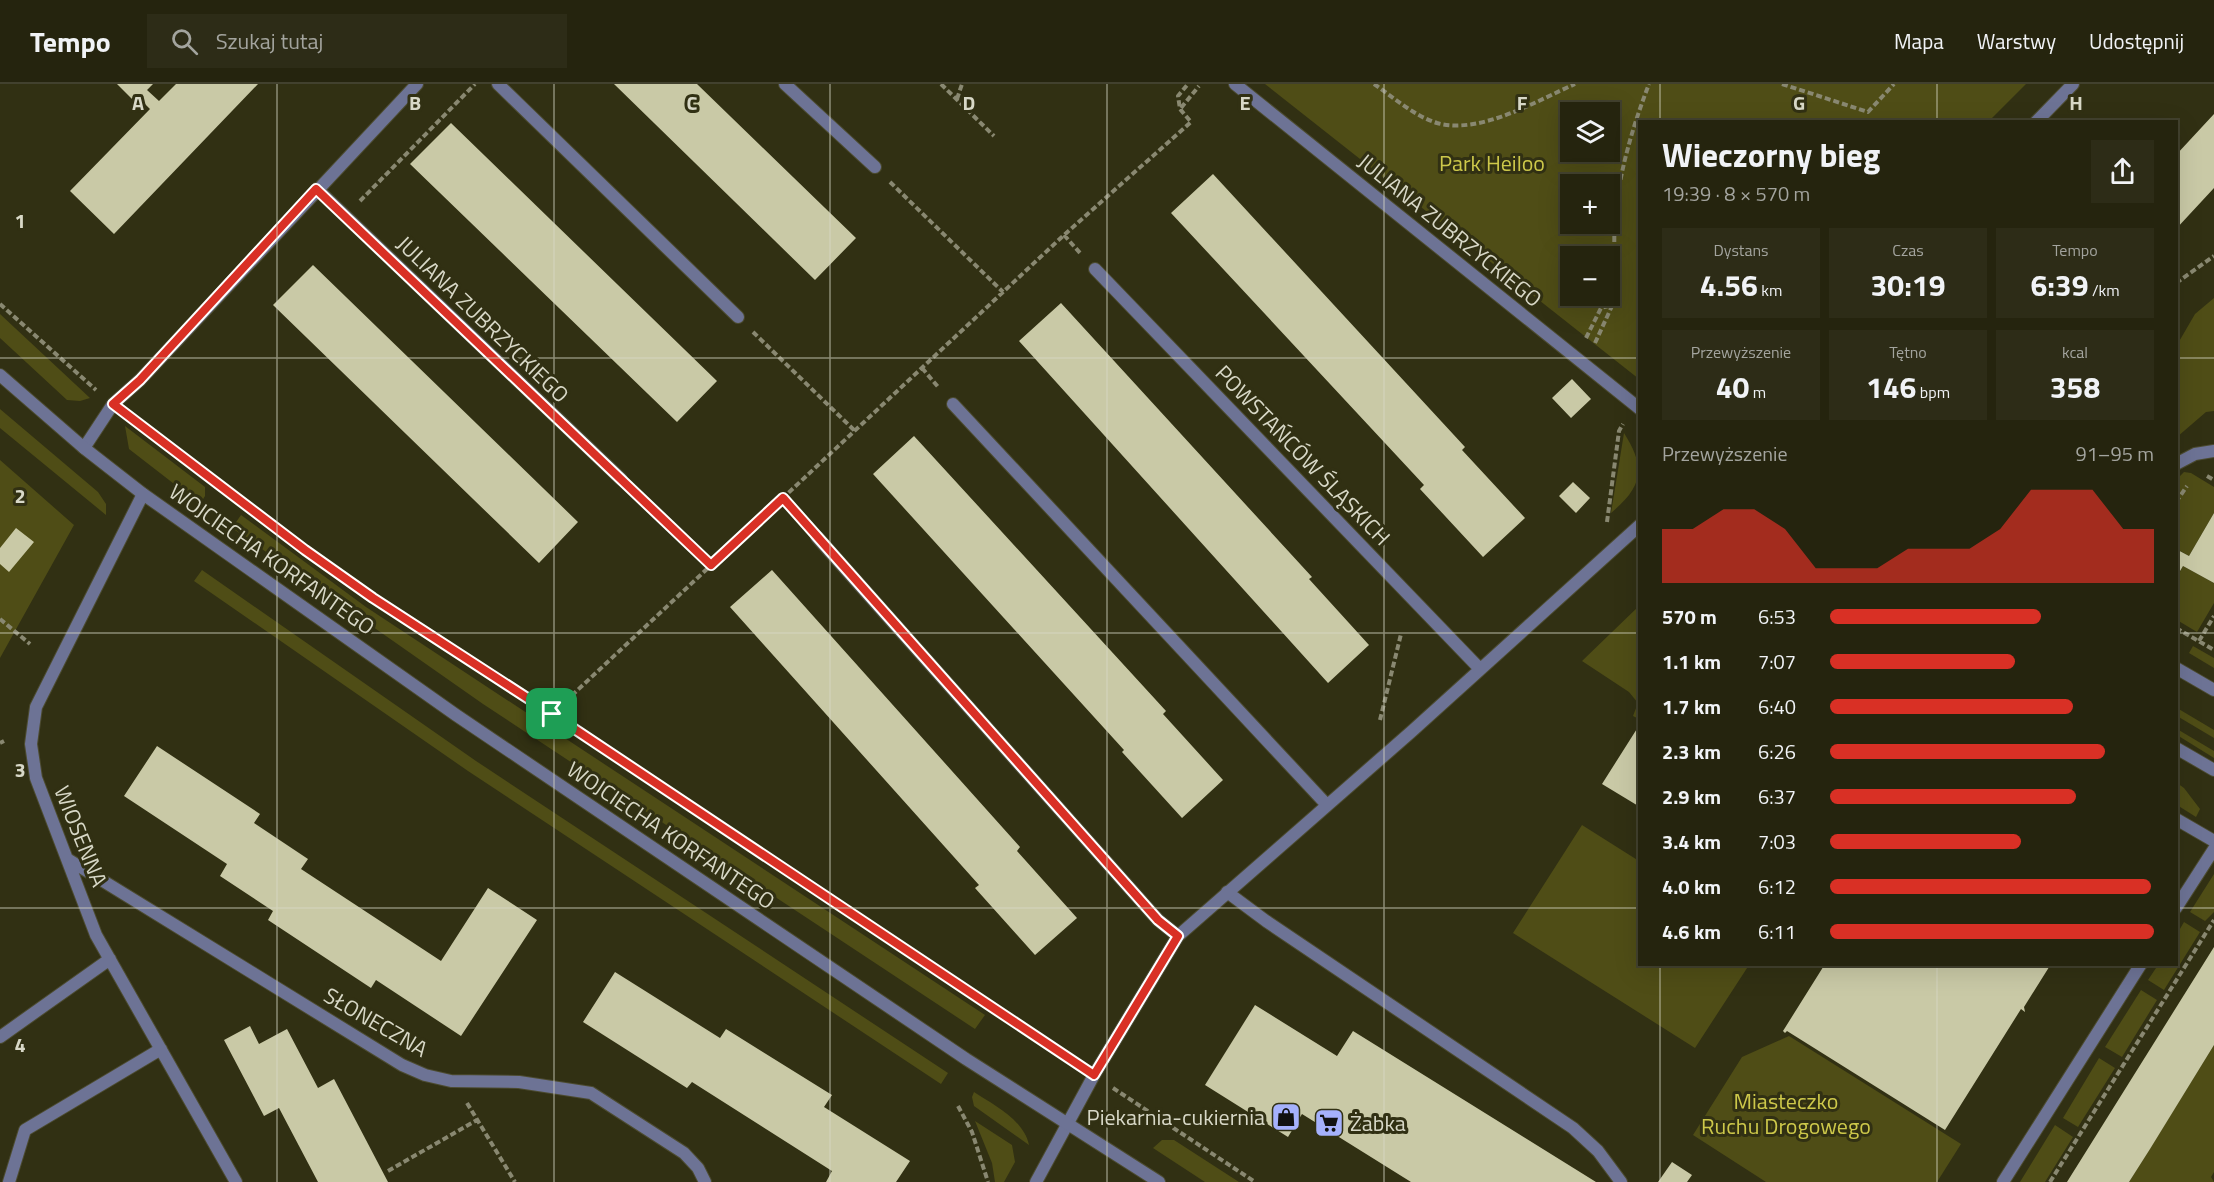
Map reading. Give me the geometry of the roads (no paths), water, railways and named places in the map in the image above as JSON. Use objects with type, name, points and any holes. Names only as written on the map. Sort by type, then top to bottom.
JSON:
[{"type":"street","points":[[84,448],[113,404],[140,380],[316,189],[417,84]]},
{"type":"street","points":[[498,84],[738,317]]},
{"type":"street","points":[[785,84],[875,167]]},
{"type":"street","name":"JULIANA ZUBRZYCKIEGO","points":[[1235,84],[1638,407]]},
{"type":"street","points":[[2038,120],[2073,84]]},
{"type":"street","name":"JULIANA ZUBRZYCKIEGO","points":[[316,189],[621,479]]},
{"type":"street","name":"POWSTAŃCÓW ŚLĄSKICH","points":[[1095,269],[1480,669]]},
{"type":"street","name":"WOJCIECHA KORFANTEGO","points":[[0,375],[84,448],[143,494],[456,715],[1067,1125],[1159,1182]]},
{"type":"street","points":[[954,404],[1326,804]]},
{"type":"street","points":[[2178,463],[2195,454],[2214,451]]},
{"type":"street","name":"WIOSENNA","points":[[143,494],[36,708],[31,744],[36,778],[46,812],[69,860],[96,935],[236,1182]]},
{"type":"street","points":[[1036,1182],[1094,1075],[1178,936],[1638,527]]},
{"type":"street","points":[[816,537],[1158,920],[1178,936]]},
{"type":"street","points":[[2178,669],[2214,690]]},
{"type":"street","points":[[2178,749],[2214,770]]},
{"type":"street","points":[[2178,820],[2214,841]]},
{"type":"street","points":[[2178,905],[2214,849]]},
{"type":"street","name":"SŁONECZNA","points":[[69,860],[402,1065],[451,1081],[519,1082],[591,1093],[684,1153],[698,1168],[705,1182]]},
{"type":"street","points":[[1227,892],[1266,921],[1573,1128],[1598,1151],[1621,1182]]},
{"type":"street","points":[[0,1037],[110,959]]},
{"type":"street","points":[[2003,1182],[2140,966]]},
{"type":"street","points":[[9,1182],[26,1130],[161,1049]]},
{"type":"place","name":"Piekarnia-cukiernia","points":[[1286,1117]]},
{"type":"place","name":"Żabka","points":[[1329,1123]]},
{"type":"park label","name":"Park Heiloo","points":[[1492,163]]},
{"type":"park label","name":"Miasteczko Ruchu Drogowego","points":[[1786,1114]]}]
